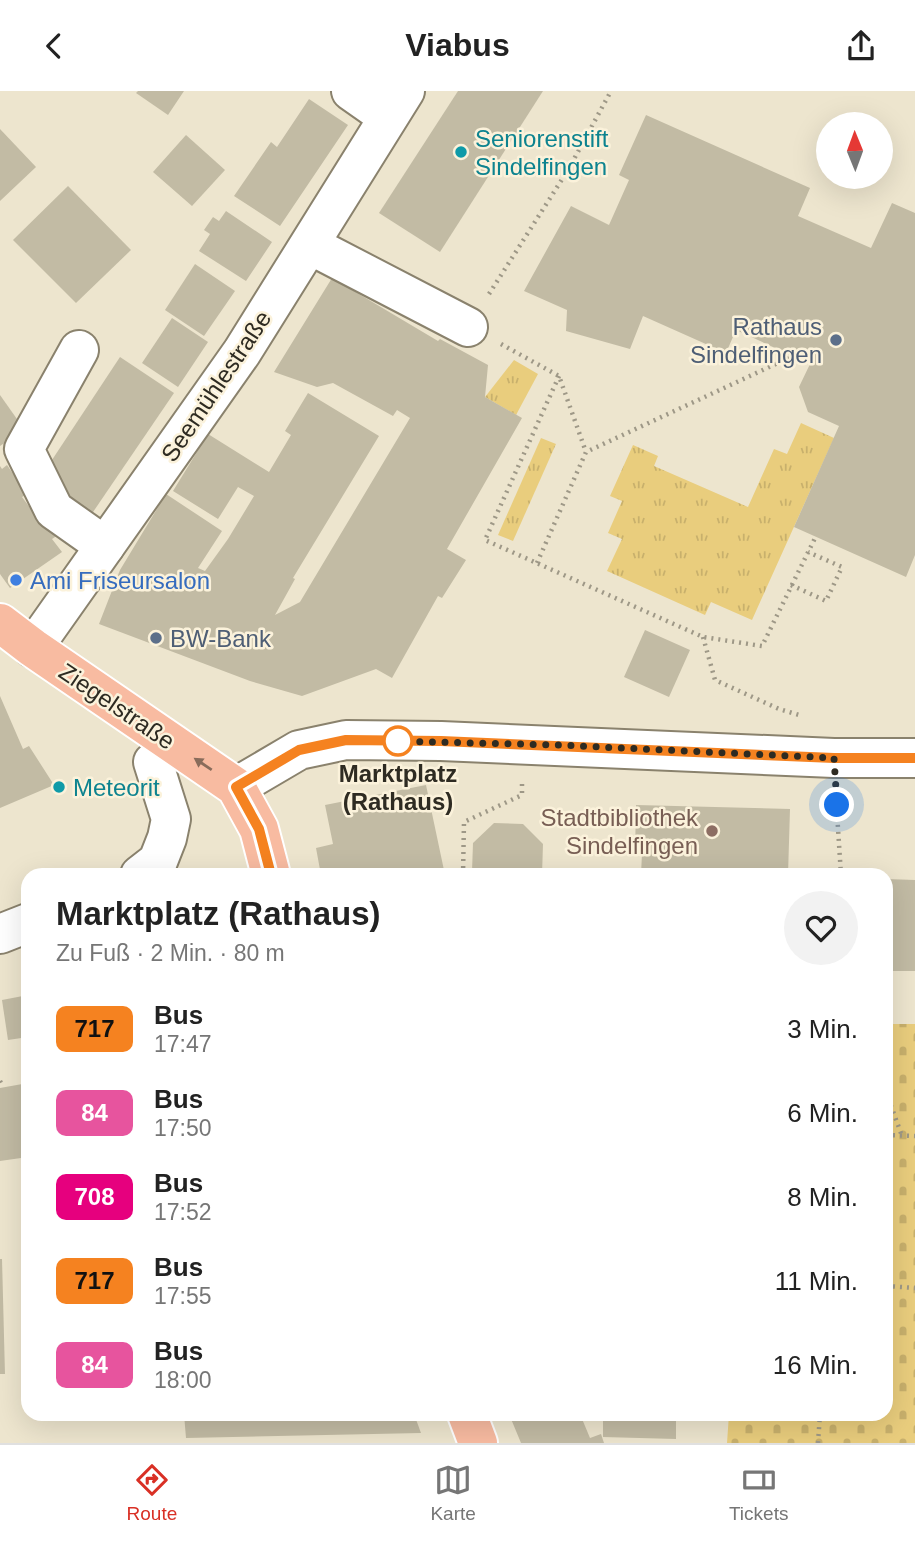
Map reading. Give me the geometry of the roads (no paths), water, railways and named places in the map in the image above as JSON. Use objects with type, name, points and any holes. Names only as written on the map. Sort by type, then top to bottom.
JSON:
[{"type":"main road","name":"Ziegelstraße","points":[[0,623],[236,787]]},
{"type":"main road","points":[[236,787],[259,829],[269,868]]},
{"type":"main road","points":[[470,1421],[478,1443]]},
{"type":"street","name":"Seemühlestraße","points":[[33,648],[242,352],[397,104],[351,91]]},
{"type":"street","points":[[310,246],[478,312]]},
{"type":"street","points":[[79,350],[24,449],[54,510],[105,546]]},
{"type":"street","points":[[236,787],[299,750],[346,740],[532,744],[834,758],[915,758]]},
{"type":"street","points":[[149,868],[158,861],[171,819],[153,762]]},
{"type":"street","points":[[0,934],[21,926]]},
{"type":"place","name":"Seniorenstift Sindelfingen","points":[[461,152]]},
{"type":"place","name":"Rathaus Sindelfingen","points":[[836,340]]},
{"type":"place","name":"Ami Friseursalon","points":[[16,580]]},
{"type":"place","name":"BW-Bank","points":[[156,638]]},
{"type":"place","name":"Marktplatz (Rathaus)","points":[[398,741]]},
{"type":"place","name":"Meteorit","points":[[59,787]]},
{"type":"place","name":"Stadtbibliothek Sindelfingen","points":[[712,831]]}]
